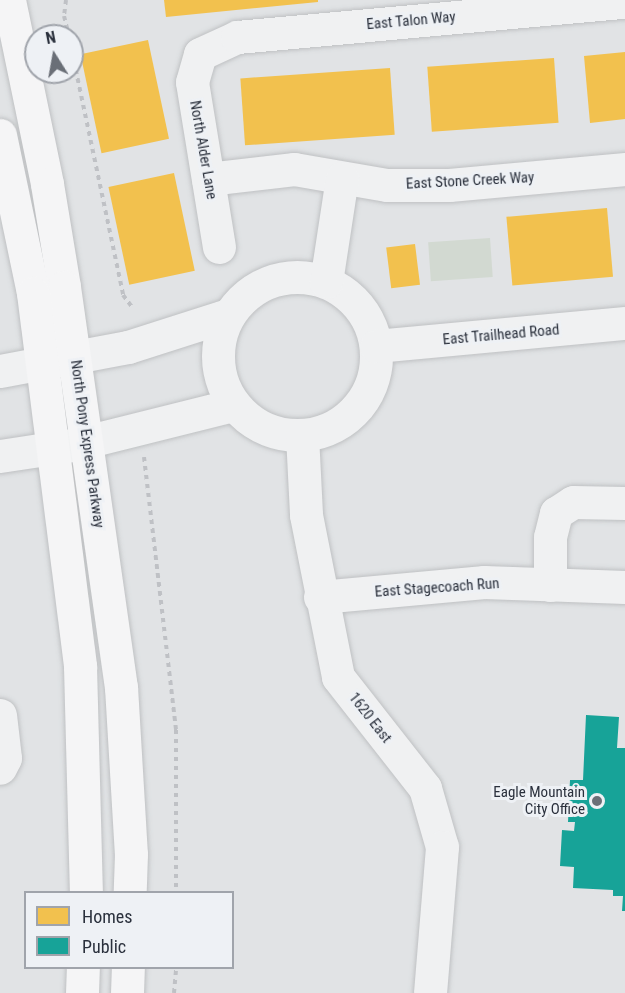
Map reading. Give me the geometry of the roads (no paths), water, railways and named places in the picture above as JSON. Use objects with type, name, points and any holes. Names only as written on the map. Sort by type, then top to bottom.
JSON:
[{"type":"main road","name":"North Pony Express Parkway","points":[[9,0],[47,184],[59,360],[70,445],[121,687],[131,854],[130,891]]},
{"type":"main road","name":"North Pony Express Parkway","points":[[0,135],[33,293],[59,360]]},
{"type":"main road","name":"North Pony Express Parkway","points":[[70,445],[80,666],[86,891]]},
{"type":"main road","points":[[82,993],[83,969]]},
{"type":"main road","points":[[127,993],[128,969]]},
{"type":"street","name":"East Talon Way","points":[[201,54],[237,37],[625,2]]},
{"type":"street","name":"North Alder Lane","points":[[201,54],[192,82],[219,247]]},
{"type":"street","name":"East Stone Creek Way","points":[[208,179],[294,169],[387,185],[449,185],[625,169]]},
{"type":"street","points":[[326,282],[342,178]]},
{"type":"street","points":[[282,277],[304,277],[326,282],[345,292],[360,307],[371,326],[376,346],[375,372],[360,403],[349,416],[327,430],[302,435],[283,434],[264,428],[247,419],[233,405],[222,384],[217,361],[219,337],[228,315],[242,298],[260,285],[282,277]]},
{"type":"street","points":[[0,371],[128,347],[228,315]]},
{"type":"street","name":"East Trailhead Road","points":[[376,346],[625,323]]},
{"type":"street","points":[[0,456],[70,445],[233,405]]},
{"type":"street","name":"1620 East","points":[[302,435],[306,516],[320,597],[338,677],[425,788],[442,847],[430,993]]},
{"type":"street","points":[[550,585],[550,537],[556,513],[573,502],[625,503]]},
{"type":"street","name":"East Stagecoach Run","points":[[320,597],[484,582],[625,587]]},
{"type":"street","points":[[0,715],[5,758],[0,768]]},
{"type":"place","name":"Eagle Mountain City Office","points":[[597,801]]}]
